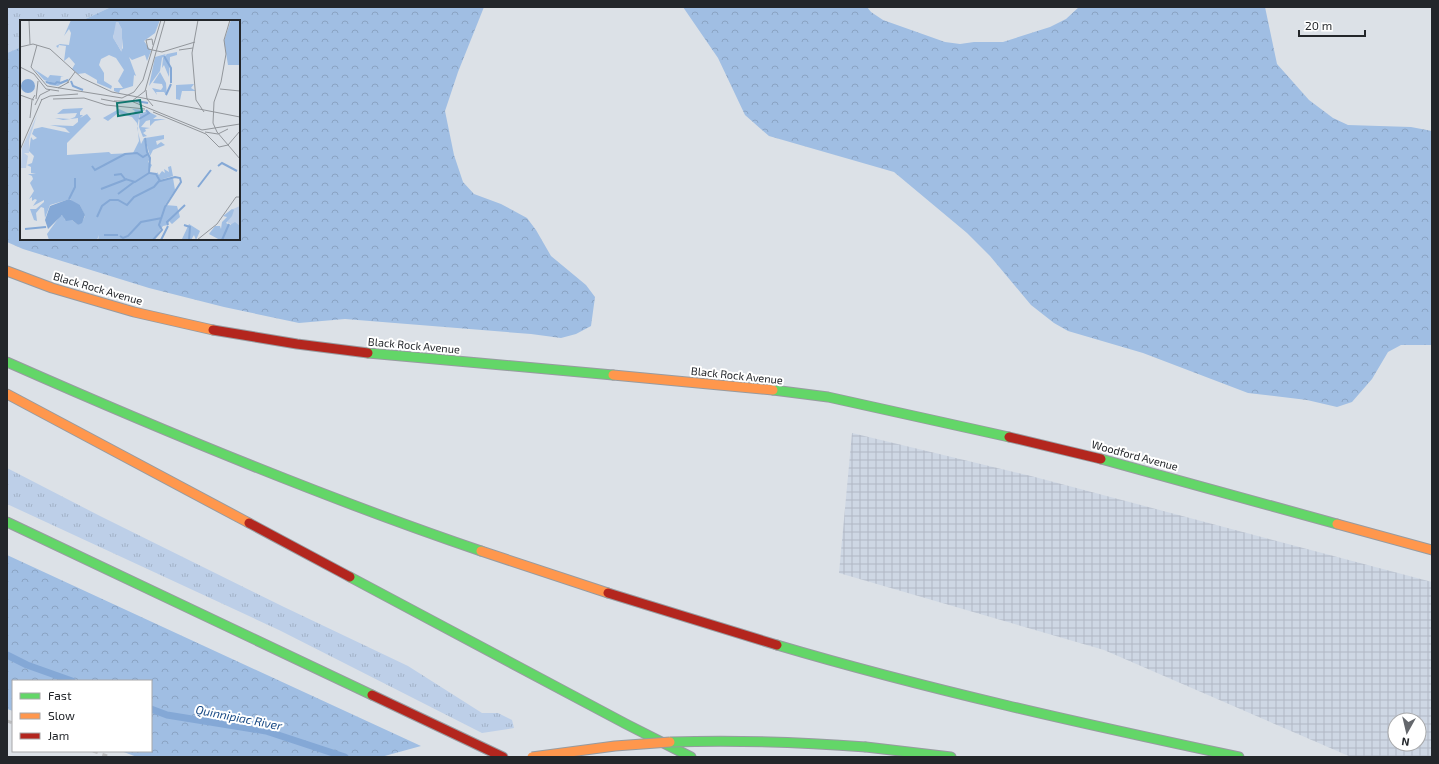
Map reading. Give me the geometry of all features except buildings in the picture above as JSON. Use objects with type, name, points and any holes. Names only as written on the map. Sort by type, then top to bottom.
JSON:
[{"type":"main road","name":"Black Rock Avenue","points":[[7,271],[52,288],[134,312],[217,332],[373,354],[737,387],[828,397]]},
{"type":"main road","points":[[7,362],[140,420],[302,487],[405,525],[603,592],[871,672],[1105,728],[1239,757]]},
{"type":"main road","points":[[7,394],[619,720],[692,757]]},
{"type":"main road","name":"Woodford Avenue","points":[[828,397],[1018,438],[1107,460],[1432,550]]},
{"type":"main road","points":[[7,522],[503,757]]},
{"type":"main road","points":[[532,757],[595,748],[706,740],[816,743],[951,757]]},
{"type":"shaded area","points":[[852,433],[1031,476],[1432,582],[1432,757],[1351,757],[1104,650],[839,573]]},
{"type":"green space","points":[[7,7],[111,7],[83,20],[20,20],[20,47],[7,53]]},
{"type":"green space","points":[[111,7],[484,7],[458,72],[445,111],[454,155],[463,182],[474,194],[501,204],[527,218],[536,230],[551,256],[586,285],[595,297],[591,326],[576,334],[561,338],[531,334],[345,319],[299,323],[224,307],[149,288],[23,249],[7,242],[7,53],[20,47],[20,240],[240,240],[240,20],[83,20]]},
{"type":"green space","points":[[683,7],[867,7],[871,12],[883,20],[945,42],[960,44],[974,42],[1003,42],[1050,27],[1066,19],[1079,7],[1265,7],[1277,64],[1309,100],[1333,118],[1348,125],[1411,127],[1432,131],[1432,345],[1401,345],[1388,352],[1372,379],[1352,402],[1337,407],[1307,400],[1248,393],[1143,353],[1068,331],[1054,323],[1031,305],[990,256],[967,233],[894,172],[769,136],[745,115],[718,58]]},
{"type":"green space","points":[[7,468],[284,607],[408,666],[482,713],[498,713],[512,720],[514,728],[482,733],[279,630],[7,504]]},
{"type":"green space","points":[[7,555],[421,746],[381,757],[137,757],[124,752],[152,752],[152,680],[12,680],[12,711],[7,709]]},
{"type":"waterway","name":"Quinnipiac River","points":[[7,655],[27,665],[69,680]]},
{"type":"waterway","name":"Quinnipiac River","points":[[152,709],[167,715],[266,731],[345,757]]},
{"type":"railway","points":[[7,721],[12,723]]},
{"type":"railway","points":[[96,752],[110,757]]},
{"type":"traffic: fast","points":[[368,353],[613,375]]},
{"type":"traffic: fast","points":[[7,362],[242,462],[361,508],[481,551]]},
{"type":"traffic: fast","points":[[773,390],[828,397],[1009,437]]},
{"type":"traffic: fast","points":[[1101,459],[1337,524]]},
{"type":"traffic: fast","points":[[7,522],[372,695]]},
{"type":"traffic: fast","points":[[350,577],[691,757]]},
{"type":"traffic: fast","points":[[777,645],[949,692],[1239,757]]},
{"type":"traffic: fast","points":[[670,742],[768,742],[866,747]]},
{"type":"traffic: fast","points":[[866,747],[951,757]]},
{"type":"traffic: slow","points":[[7,271],[52,288],[134,312],[213,330]]},
{"type":"traffic: slow","points":[[613,375],[773,390]]},
{"type":"traffic: slow","points":[[7,394],[249,523]]},
{"type":"traffic: slow","points":[[1337,524],[1432,550]]},
{"type":"traffic: slow","points":[[481,551],[608,593]]},
{"type":"traffic: slow","points":[[532,757],[615,746],[670,742]]},
{"type":"traffic: jam","points":[[213,330],[297,344],[368,353]]},
{"type":"traffic: jam","points":[[1009,437],[1101,459]]},
{"type":"traffic: jam","points":[[249,523],[350,577]]},
{"type":"traffic: jam","points":[[608,593],[777,645]]},
{"type":"traffic: jam","points":[[372,695],[503,757]]}]
